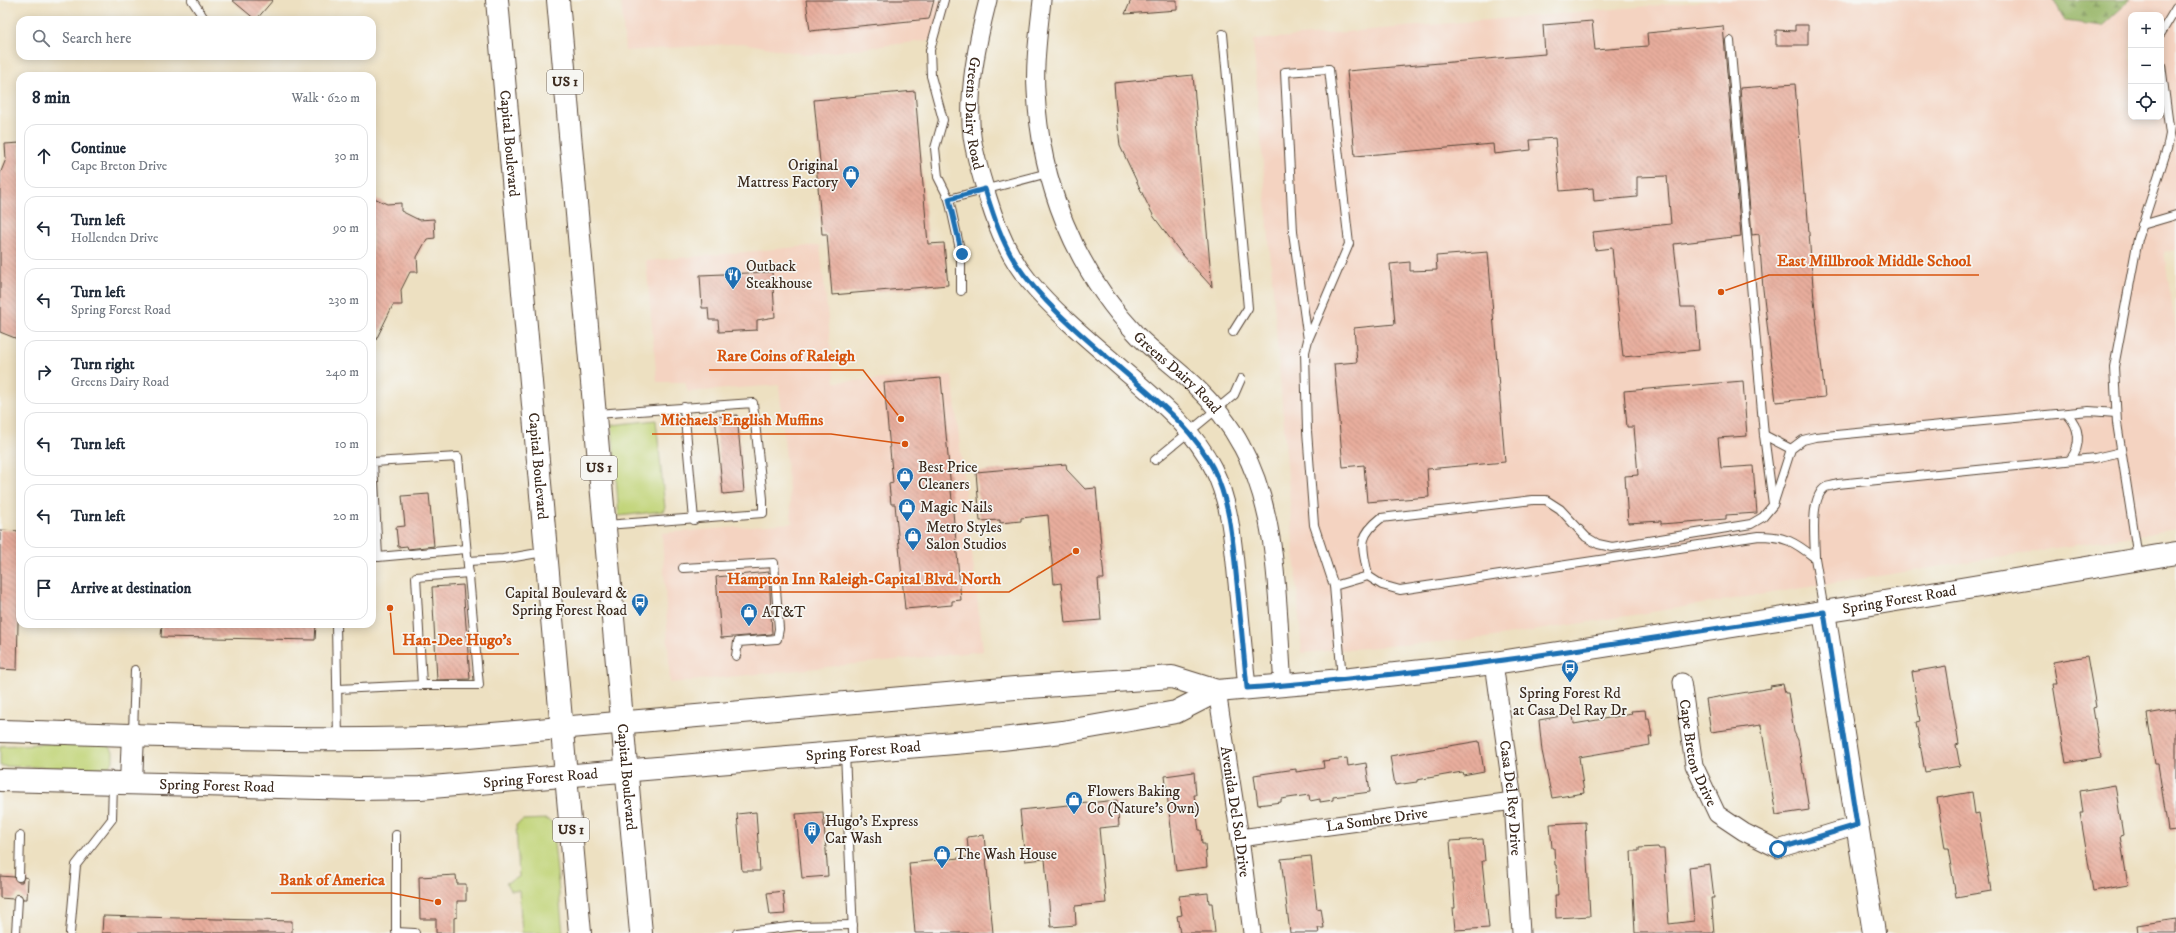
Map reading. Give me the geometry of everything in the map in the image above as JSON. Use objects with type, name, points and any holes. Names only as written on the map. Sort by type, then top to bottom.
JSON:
[{"type":"main road","name":"Capital Boulevard","points":[[497,0],[580,933]]},
{"type":"main road","name":"Capital Boulevard","points":[[558,0],[641,933]]},
{"type":"main road","name":"Spring Forest Road","points":[[0,780],[359,789],[420,788],[626,772],[1002,739],[1115,723],[1176,712],[1217,691],[1283,686],[1494,663],[1824,612],[2176,553]]},
{"type":"main road","points":[[1824,612],[1874,933]]},
{"type":"main road","name":"Spring Forest Road","points":[[0,731],[338,739],[469,736],[1015,688],[1172,677],[1217,691]]},
{"type":"main road","points":[[122,783],[133,734]]},
{"type":"street","name":"Greens Dairy Road","points":[[988,0],[974,68],[972,134],[977,163],[1002,238],[1015,261],[1029,281],[1060,313],[1168,410],[1201,447],[1213,469],[1225,498],[1231,527],[1247,688]]},
{"type":"street","name":"Greens Dairy Road","points":[[1042,0],[1036,90],[1040,137],[1054,196],[1081,259],[1106,298],[1139,336],[1193,384],[1217,410],[1242,445],[1256,474],[1266,514],[1274,563],[1283,686]]},
{"type":"street","name":"Casa Del Rey Drive","points":[[1494,663],[1513,801],[1521,933]]},
{"type":"street","name":"Cape Breton Drive","points":[[1682,682],[1694,765],[1717,814],[1744,832],[1778,849],[1857,825]]},
{"type":"street","name":"Avenida Del Sol Drive","points":[[1217,691],[1240,838],[1252,933]]},
{"type":"street","name":"La Sombre Drive","points":[[1240,838],[1513,801]]},
{"type":"lane","points":[[192,0],[202,16]]},
{"type":"lane","points":[[944,0],[930,50],[931,76],[943,120],[935,148],[938,177],[949,199],[962,254],[961,291]]},
{"type":"lane","points":[[2164,28],[2176,8]]},
{"type":"lane","points":[[1223,34],[1248,308],[1233,332]]},
{"type":"lane","points":[[1730,41],[1764,435],[1773,505]]},
{"type":"lane","points":[[1308,340],[1294,232],[1285,72],[1329,69],[1349,244],[1308,340],[1305,352],[1307,423],[1314,525],[1334,586],[1342,680]]},
{"type":"lane","points":[[2138,559],[2116,413],[2116,356],[2142,225],[2167,149],[2170,134],[2163,84]]},
{"type":"lane","points":[[949,199],[1048,173]]},
{"type":"lane","points":[[2142,225],[2176,215]]},
{"type":"lane","points":[[1155,460],[1234,395],[1241,379]]},
{"type":"lane","points":[[594,415],[684,407],[753,403],[763,500],[763,513],[694,520],[605,525]]},
{"type":"lane","points":[[684,407],[694,520]]},
{"type":"lane","points":[[1815,558],[1793,542],[1777,536],[1759,536],[1400,590],[1382,585],[1368,576],[1362,540],[1369,527],[1381,518],[1533,500],[1546,500],[1560,509],[1586,537],[1598,544],[1612,547],[1751,524],[1763,517],[1773,505],[1791,449],[1803,440],[1815,437],[2089,412],[2116,413]]},
{"type":"lane","points":[[2067,414],[2076,425],[2078,434],[2078,443],[2075,454],[2070,460]]},
{"type":"lane","points":[[1764,435],[1791,449]]},
{"type":"lane","points":[[1824,612],[1815,558],[1814,510],[1818,496],[1826,488],[1838,484],[2099,457],[2121,452]]},
{"type":"lane","points":[[338,689],[422,685],[479,685],[458,457],[376,462]]},
{"type":"lane","points":[[376,557],[466,549]]},
{"type":"lane","points":[[468,561],[503,559],[547,552]]},
{"type":"lane","points":[[683,568],[774,563],[779,629],[777,639],[738,642],[736,656]]},
{"type":"lane","points":[[422,685],[416,577],[469,573]]},
{"type":"lane","points":[[1334,586],[1368,576]]},
{"type":"lane","points":[[336,628],[338,739]]},
{"type":"lane","points":[[133,734],[135,670]]},
{"type":"lane","points":[[737,933],[797,926],[853,929],[845,753]]},
{"type":"lane","points":[[70,933],[76,865],[112,819],[122,783]]},
{"type":"lane","points":[[396,835],[396,932],[415,933]]},
{"type":"lane","points":[[19,877],[20,836]]},
{"type":"lane","points":[[16,933],[18,899]]},
{"type":"shaded area","points":[[621,0],[952,0],[939,39],[808,55],[743,43],[625,51]]},
{"type":"shaded area","points":[[1720,0],[2176,0],[2176,249],[2164,252],[2176,332],[2176,529],[1487,638],[1302,653],[1253,40]]},
{"type":"shaded area","points":[[820,245],[835,382],[952,375],[983,651],[670,683],[662,533],[792,523],[779,385],[688,392],[685,382],[657,382],[646,261]]},
{"type":"green space","points":[[2054,0],[2130,0],[2102,26],[2065,21]]},
{"type":"green space","points":[[656,420],[665,508],[663,511],[619,516],[612,425]]},
{"type":"green space","points":[[79,742],[109,745],[113,752],[113,762],[106,769],[0,766],[0,746]]},
{"type":"green space","points":[[546,819],[552,822],[563,933],[522,933],[519,890],[510,890],[506,883],[519,877],[516,825],[523,820]]},
{"type":"building","points":[[232,0],[273,0],[259,16],[251,16]]},
{"type":"building","points":[[806,0],[934,0],[929,19],[810,31]]},
{"type":"building","points":[[1131,0],[1177,0],[1177,10],[1125,14]]},
{"type":"building","points":[[1592,21],[1595,50],[1648,46],[1647,33],[1723,26],[1741,236],[1674,244],[1681,307],[1696,307],[1699,350],[1623,357],[1612,248],[1595,250],[1593,232],[1671,224],[1667,176],[1637,177],[1637,197],[1594,201],[1593,188],[1560,191],[1555,138],[1530,140],[1531,150],[1494,154],[1493,144],[1355,156],[1347,71],[1545,54],[1543,25]]},
{"type":"building","points":[[1795,25],[1808,25],[1808,45],[1776,45],[1776,30],[1795,31]]},
{"type":"building","points":[[1193,75],[1212,287],[1181,253],[1154,217],[1120,146],[1115,97],[1114,83]]},
{"type":"building","points":[[1795,84],[1804,193],[1806,193],[1814,300],[1825,397],[1776,402],[1763,289],[1759,234],[1752,235],[1740,88]]},
{"type":"building","points":[[915,91],[928,244],[944,243],[948,285],[832,295],[827,234],[822,234],[816,163],[820,162],[814,100]]},
{"type":"building","points":[[16,143],[16,338],[0,332],[0,174],[6,159],[5,144]]},
{"type":"building","points":[[376,199],[387,204],[401,203],[401,211],[419,220],[434,219],[435,238],[427,239],[417,257],[418,272],[410,272],[401,290],[402,305],[393,305],[376,340]]},
{"type":"building","points":[[1488,252],[1505,462],[1427,469],[1429,497],[1367,502],[1364,465],[1343,467],[1334,364],[1357,362],[1354,328],[1395,324],[1390,264],[1410,262],[1410,271],[1437,270],[1436,256]]},
{"type":"building","points":[[772,272],[775,317],[757,320],[757,330],[719,332],[718,320],[709,320],[708,308],[702,308],[700,275]]},
{"type":"building","points":[[941,378],[954,523],[947,524],[955,530],[961,600],[952,601],[952,605],[905,609],[895,504],[891,504],[889,484],[893,483],[884,383]]},
{"type":"building","points":[[1743,381],[1747,436],[1718,438],[1721,468],[1753,466],[1757,513],[1726,515],[1726,519],[1661,524],[1661,521],[1628,523],[1625,476],[1638,475],[1634,427],[1627,427],[1624,391]]},
{"type":"building","points":[[737,415],[744,492],[723,494],[715,417]]},
{"type":"building","points":[[1066,464],[1067,470],[1085,489],[1096,488],[1104,579],[1098,579],[1101,620],[1065,623],[1061,583],[1054,584],[1048,515],[1021,518],[1021,521],[1000,523],[1000,520],[980,521],[976,472]]},
{"type":"building","points":[[429,494],[434,546],[408,549],[407,546],[398,547],[396,527],[405,526],[402,496]]},
{"type":"building","points":[[0,530],[16,531],[16,628],[18,628],[17,670],[0,669]]},
{"type":"building","points":[[769,572],[772,634],[721,638],[716,577]]},
{"type":"building","points":[[463,585],[470,679],[437,680],[432,587]]},
{"type":"building","points":[[162,628],[316,628],[315,640],[161,637]]},
{"type":"building","points":[[2087,656],[2096,707],[2093,708],[2101,757],[2066,763],[2053,684],[2057,684],[2053,662]]},
{"type":"building","points":[[1946,666],[1959,744],[1956,745],[1960,766],[1925,772],[1916,722],[1920,721],[1912,672]]},
{"type":"building","points":[[1783,684],[1785,693],[1788,693],[1794,732],[1798,740],[1809,810],[1776,815],[1761,725],[1711,732],[1706,699],[1771,688],[1770,686]]},
{"type":"building","points":[[2176,709],[2176,830],[2168,831],[2158,764],[2155,764],[2147,714]]},
{"type":"building","points":[[1645,710],[1646,718],[1649,718],[1652,737],[1649,737],[1650,745],[1579,757],[1584,793],[1552,798],[1542,751],[1539,720],[1573,714],[1574,724],[1632,714],[1631,711]]},
{"type":"building","points":[[1479,741],[1484,771],[1463,775],[1462,772],[1417,780],[1417,782],[1395,785],[1390,756]]},
{"type":"building","points":[[1347,758],[1348,766],[1366,763],[1370,792],[1333,797],[1333,800],[1320,802],[1320,799],[1310,801],[1309,795],[1281,799],[1281,802],[1258,805],[1254,775],[1296,769],[1296,772],[1324,768],[1323,761]]},
{"type":"building","points":[[1194,772],[1196,795],[1194,795],[1199,830],[1201,830],[1202,844],[1205,844],[1207,867],[1176,871],[1165,776]]},
{"type":"building","points":[[2115,785],[2123,835],[2120,836],[2128,885],[2093,891],[2080,813],[2083,813],[2080,791]]},
{"type":"building","points":[[1972,792],[1975,814],[1979,813],[1991,891],[1956,897],[1948,848],[1945,848],[1937,798]]},
{"type":"building","points":[[1117,800],[1119,826],[1099,828],[1106,903],[1075,906],[1076,925],[1051,927],[1045,859],[1025,861],[1020,810]]},
{"type":"building","points":[[756,812],[760,871],[742,871],[737,814]]},
{"type":"building","name":"Hugo's Express Car Wash","points":[[823,812],[828,876],[802,878],[796,814]]},
{"type":"building","points":[[1585,822],[1590,916],[1556,918],[1555,895],[1558,895],[1556,865],[1554,848],[1552,848],[1550,824]]},
{"type":"building","points":[[984,835],[993,933],[915,933],[909,863],[969,857],[967,837]]},
{"type":"building","points":[[1483,839],[1485,861],[1482,861],[1489,928],[1455,930],[1453,908],[1455,908],[1450,841]]},
{"type":"building","points":[[1658,847],[1659,849],[1664,849],[1669,924],[1694,921],[1689,867],[1710,864],[1714,898],[1711,898],[1714,933],[1635,933],[1631,851],[1639,851],[1639,848]]},
{"type":"building","points":[[1311,856],[1317,909],[1321,908],[1324,928],[1318,928],[1319,933],[1290,933],[1281,859]]},
{"type":"building","points":[[456,875],[457,884],[466,884],[466,901],[457,901],[457,917],[454,918],[454,933],[436,933],[436,919],[420,919],[419,877]]},
{"type":"building","points":[[0,876],[14,877],[18,882],[22,882],[24,877],[28,878],[27,899],[23,899],[21,895],[18,894],[13,899],[0,898]]},
{"type":"building","points":[[783,891],[785,914],[770,915],[767,893]]},
{"type":"building","points":[[1208,893],[1209,903],[1212,903],[1215,933],[1180,933],[1177,916],[1182,915],[1179,896]]},
{"type":"building","points":[[103,916],[292,921],[292,933],[102,933]]},
{"type":"building","points":[[2176,919],[2176,933],[2138,933],[2137,925]]},
{"type":"place","name":"Original Mattress Factory","points":[[851,189]]},
{"type":"place","name":"Outback Steakhouse","points":[[733,290]]},
{"type":"place","name":"East Millbrook Middle School","points":[[1721,292]]},
{"type":"place","name":"Rare Coins of Raleigh","points":[[901,419]]},
{"type":"place","name":"Michaels English Muffins","points":[[905,444]]},
{"type":"place","name":"Best Price Cleaners","points":[[905,491]]},
{"type":"place","name":"Magic Nails","points":[[907,522]]},
{"type":"place","name":"Metro Styles Salon Studios","points":[[913,551]]},
{"type":"place","name":"Hampton Inn Raleigh-Capital Blvd. North","points":[[1076,551]]},
{"type":"place","name":"Han-Dee Hugo’s","points":[[390,608]]},
{"type":"place","name":"Capital Boulevard & Spring Forest Road","points":[[640,617]]},
{"type":"place","name":"AT&T","points":[[749,627]]},
{"type":"place","name":"Spring Forest Rd at Casa Del Ray Dr","points":[[1570,683]]},
{"type":"place","name":"Flowers Baking Co (Nature’s Own)","points":[[1074,815]]},
{"type":"place","name":"Hugo's Express Car Wash","points":[[812,845]]},
{"type":"place","name":"The Wash House","points":[[942,869]]},
{"type":"place","name":"Bank of America","points":[[438,902]]},
{"type":"route","points":[[962,254],[949,199],[985,189],[994,219],[1002,238],[1015,261],[1029,281],[1060,313],[1168,410],[1201,447],[1213,469],[1225,498],[1231,527],[1247,688],[1342,680],[1494,663],[1824,612],[1857,825],[1778,849]]}]
